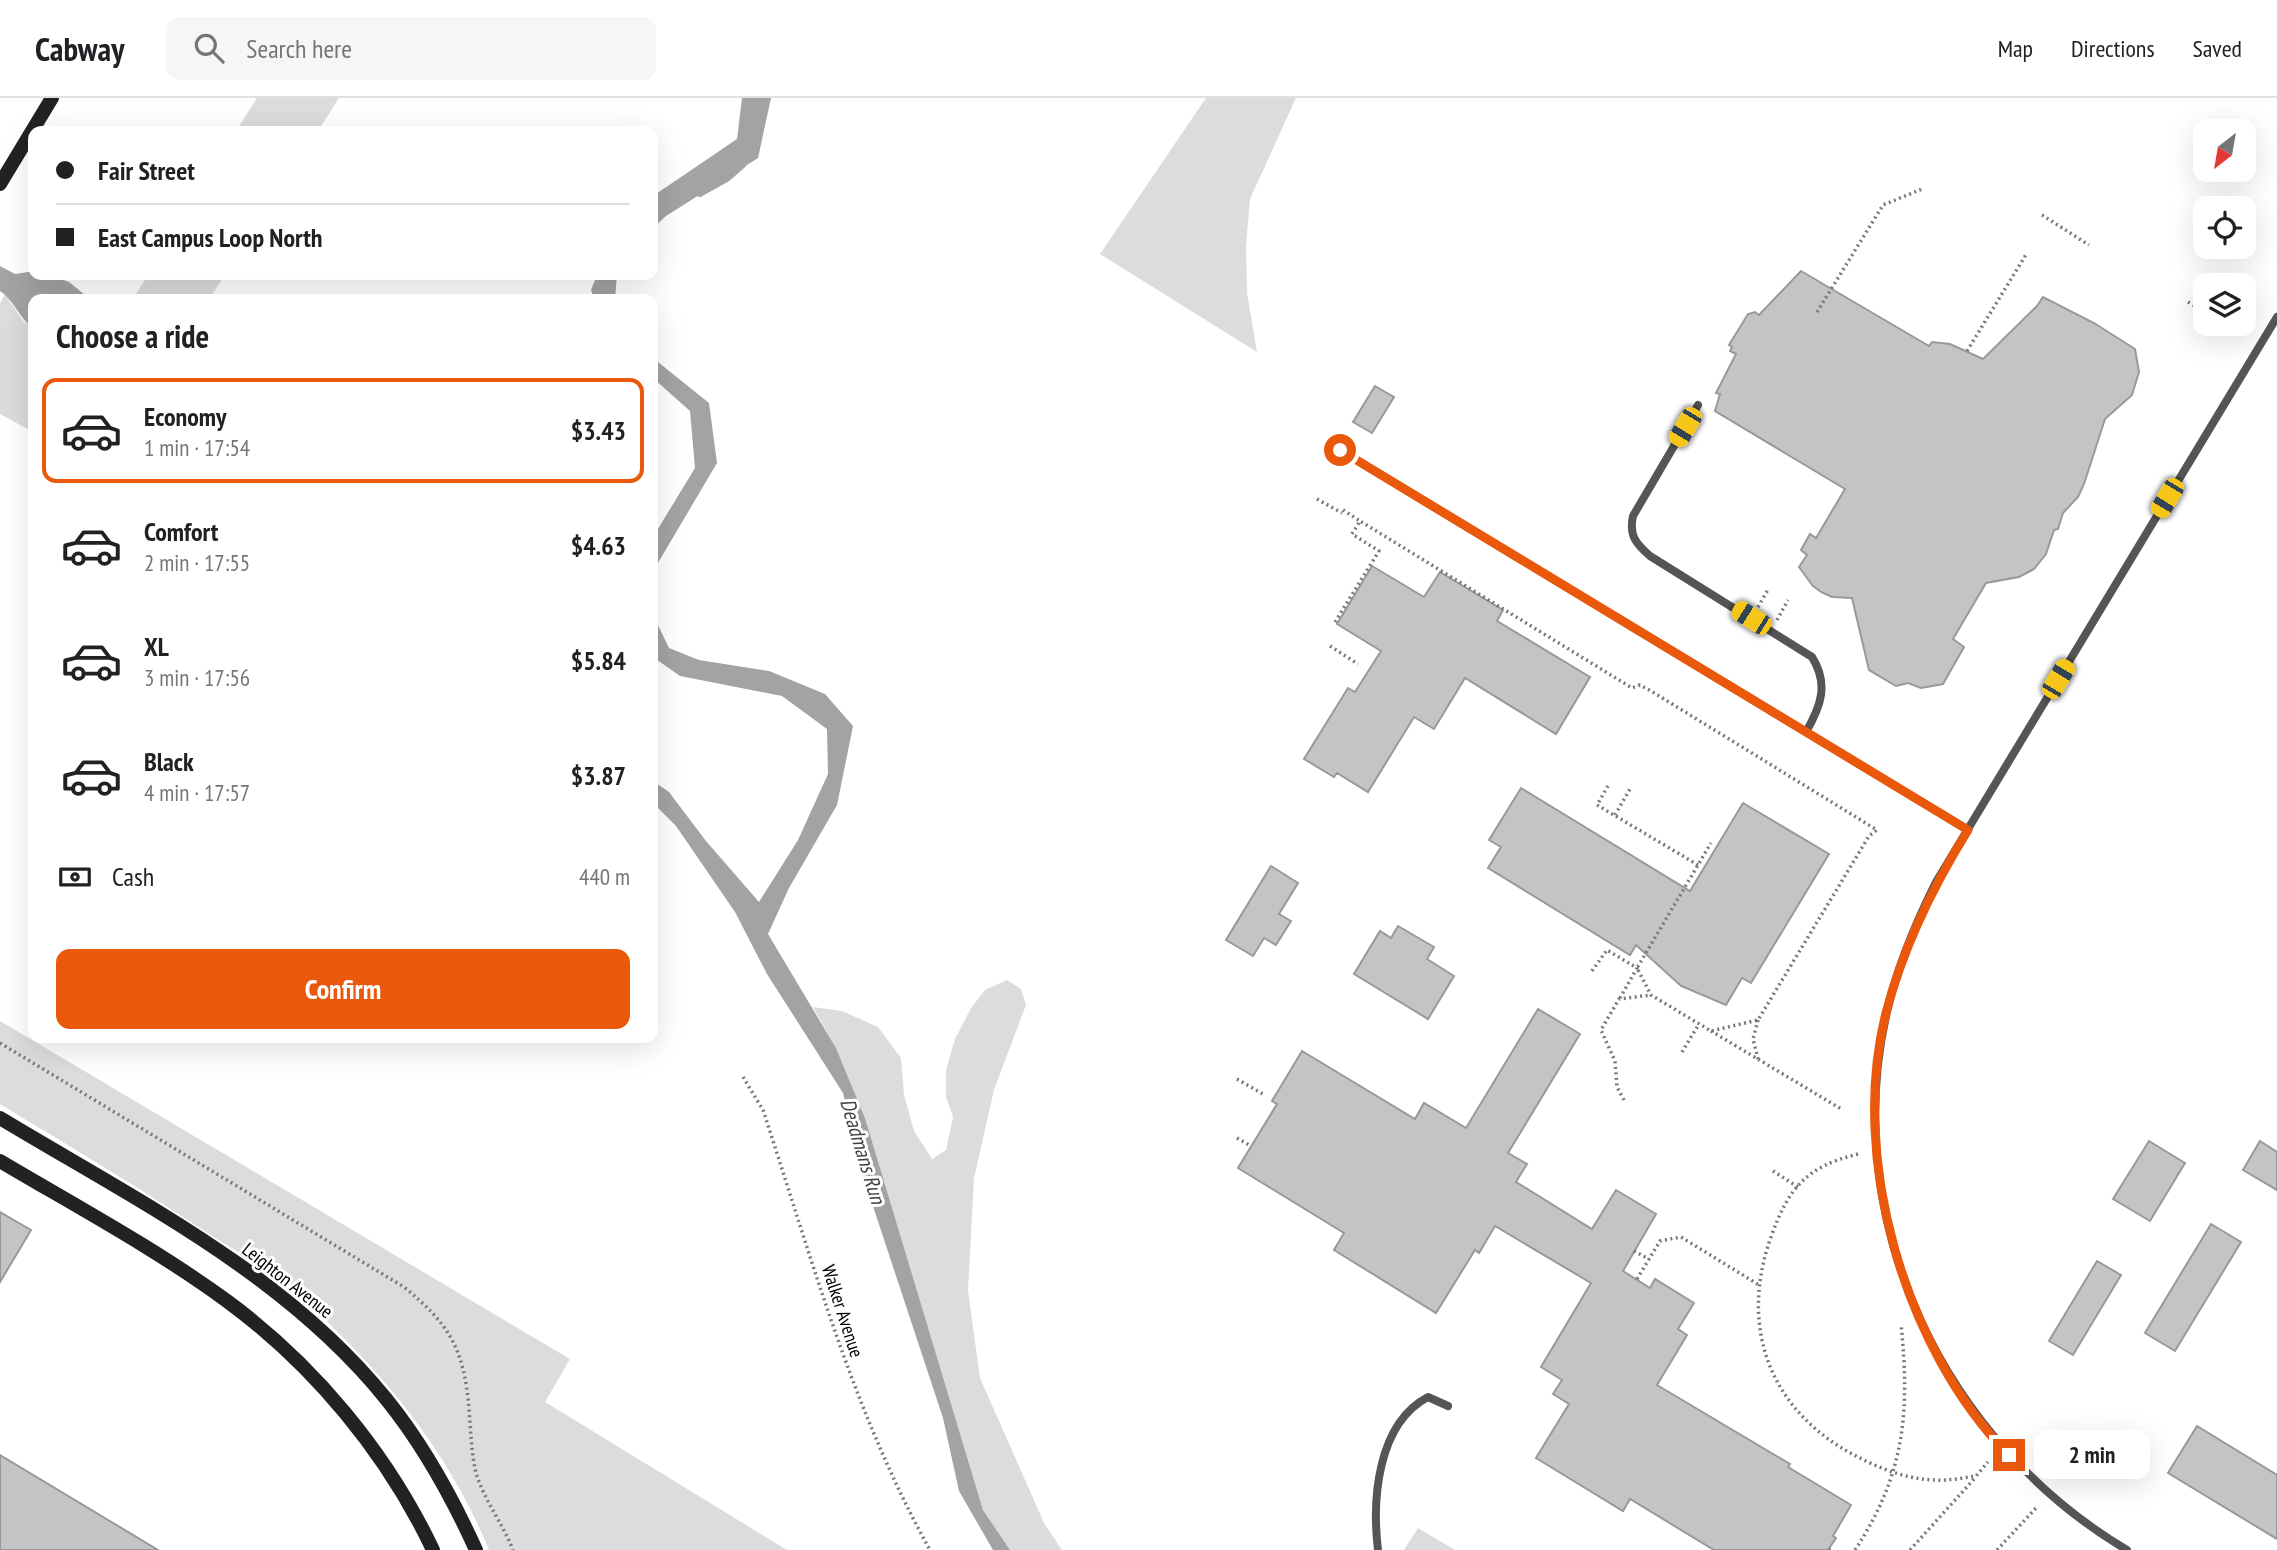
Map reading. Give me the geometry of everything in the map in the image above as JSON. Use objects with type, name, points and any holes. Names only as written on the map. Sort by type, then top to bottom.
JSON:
[{"type":"main road","points":[[35,126],[52,98]]},
{"type":"main road","points":[[0,184],[28,138]]},
{"type":"main road","name":"Leighton Avenue","points":[[0,1118],[168,1218],[264,1281],[307,1316],[387,1400],[446,1486],[476,1550]]},
{"type":"main road","points":[[0,1161],[208,1288],[292,1356],[316,1380],[377,1455],[410,1502],[432,1550]]},
{"type":"lane","points":[[2127,1550],[2088,1525],[2025,1471],[1994,1439],[1960,1394],[1935,1352],[1898,1263],[1888,1219],[1880,1177],[1876,1126],[1878,1074],[1886,1015],[1918,919],[1936,882],[2277,317]]},
{"type":"lane","points":[[1698,405],[1633,516],[1632,535],[1636,544],[1650,555],[1812,657],[1823,680],[1818,711],[1806,732]]},
{"type":"lane","points":[[1340,450],[1968,830]]},
{"type":"lane","points":[[1378,1550],[1376,1495],[1381,1469],[1397,1429],[1409,1410],[1428,1397],[1448,1406]]},
{"type":"path","points":[[1817,312],[1883,205],[1922,189]]},
{"type":"path","points":[[2042,215],[2089,245]]},
{"type":"path","points":[[1967,351],[2027,253]]},
{"type":"path","points":[[2188,302],[2193,305]]},
{"type":"path","points":[[1317,499],[1360,521],[1632,688],[1640,685],[1651,691],[1877,830],[1869,836],[1758,1020],[1753,1039],[1758,1059]]},
{"type":"path","points":[[1335,622],[1379,551],[1352,534],[1360,521]]},
{"type":"path","points":[[1751,618],[1769,588]]},
{"type":"path","points":[[1770,629],[1788,600]]},
{"type":"path","points":[[1330,646],[1358,664]]},
{"type":"path","points":[[1608,786],[1597,804],[1698,865]]},
{"type":"path","points":[[1615,815],[1630,789]]},
{"type":"path","points":[[1624,1100],[1617,1087],[1615,1061],[1601,1030],[1711,842]]},
{"type":"path","points":[[1592,971],[1607,950],[1637,968],[1651,995],[1843,1110]]},
{"type":"path","points":[[1619,999],[1651,995]]},
{"type":"path","points":[[1711,1031],[1758,1020]]},
{"type":"path","points":[[1682,1052],[1699,1024]]},
{"type":"path","points":[[0,1043],[404,1287],[430,1308],[442,1321],[457,1349],[469,1404],[472,1454],[477,1475],[513,1550]]},
{"type":"path","name":"Walker Avenue","points":[[743,1077],[763,1110],[850,1377],[882,1453],[930,1550]]},
{"type":"path","points":[[1237,1079],[1263,1094]]},
{"type":"path","points":[[1237,1138],[1251,1146]]},
{"type":"path","points":[[1858,1154],[1819,1166],[1798,1187],[1774,1228],[1759,1284],[1758,1309],[1762,1341],[1771,1370],[1784,1397],[1835,1445],[1893,1472],[1934,1480],[1976,1476]]},
{"type":"path","points":[[1773,1171],[1798,1187]]},
{"type":"path","points":[[1637,1279],[1660,1241],[1681,1237],[1759,1284]]},
{"type":"path","points":[[1634,1251],[1649,1259]]},
{"type":"path","points":[[1854,1550],[1881,1505],[1893,1472],[1906,1400],[1901,1324]]},
{"type":"path","points":[[1910,1550],[1988,1462]]},
{"type":"path","points":[[1997,1550],[2036,1508]]},
{"type":"shaded area","points":[[257,98],[339,98],[321,126],[239,126]]},
{"type":"shaded area","points":[[1206,98],[1296,98],[1250,199],[1246,247],[1247,293],[1257,352],[1100,254]]},
{"type":"shaded area","points":[[145,280],[222,280],[212,294],[136,294]]},
{"type":"shaded area","points":[[5,294],[28,324],[28,429],[0,414],[0,303]]},
{"type":"shaded area","points":[[1007,980],[1021,989],[1026,1005],[994,1090],[974,1178],[968,1291],[980,1378],[1044,1523],[1062,1550],[1010,1550],[983,1510],[865,1118],[836,1048],[813,1007],[842,1011],[878,1027],[901,1058],[904,1095],[914,1131],[932,1159],[946,1150],[953,1117],[946,1097],[946,1070],[955,1039],[971,1008],[985,990]]},
{"type":"shaded area","points":[[0,1021],[28,1038],[28,1043],[37,1043],[570,1359],[545,1402],[787,1550],[489,1550],[452,1475],[429,1440],[377,1374],[318,1314],[260,1266],[0,1104]]},
{"type":"shaded area","points":[[1418,1528],[1455,1550],[1404,1550]]},
{"type":"water","points":[[742,98],[771,98],[758,158],[658,223],[658,193],[737,139]]},
{"type":"water","points":[[0,266],[15,274],[28,272],[28,280],[63,280],[84,294],[28,294],[28,323],[0,291]]},
{"type":"water","points":[[595,280],[617,280],[615,294],[592,294]]},
{"type":"water","points":[[658,362],[709,403],[717,463],[658,563],[658,529],[695,468],[690,411],[658,382]]},
{"type":"water","name":"Deadmans Run","points":[[658,625],[669,648],[699,660],[769,671],[825,694],[853,726],[837,805],[789,888],[768,934],[836,1048],[865,1118],[983,1510],[1010,1550],[993,1550],[959,1491],[943,1418],[863,1176],[843,1093],[767,974],[735,912],[676,826],[658,808],[658,784],[669,792],[706,841],[759,902],[798,840],[828,774],[827,729],[782,696],[680,676],[658,661]]},
{"type":"building","points":[[1801,271],[1929,346],[1932,342],[1950,344],[1983,359],[2043,297],[2094,323],[2135,349],[2139,372],[2132,395],[2105,419],[2084,484],[2078,497],[2063,513],[2046,554],[2034,569],[2019,577],[1986,583],[1953,639],[1964,647],[1943,684],[1921,688],[1908,683],[1896,686],[1869,670],[1852,598],[1832,597],[1821,592],[1799,567],[1807,555],[1801,550],[1810,534],[1816,538],[1845,489],[1715,411],[1720,394],[1716,393],[1736,354],[1730,351],[1732,347],[1729,345],[1748,314],[1755,312],[1759,315]]},
{"type":"building","points":[[1375,386],[1394,397],[1372,433],[1353,422]]},
{"type":"building","points":[[1372,566],[1424,597],[1440,572],[1503,610],[1497,621],[1590,677],[1556,734],[1465,678],[1434,729],[1414,717],[1368,792],[1337,773],[1334,777],[1304,759],[1348,688],[1355,692],[1381,651],[1337,624]]},
{"type":"building","points":[[1521,788],[1690,891],[1743,803],[1829,854],[1751,983],[1742,978],[1726,1005],[1681,986],[1636,945],[1630,955],[1488,868],[1501,847],[1489,840]]},
{"type":"building","points":[[1271,866],[1298,883],[1279,914],[1291,921],[1276,945],[1264,938],[1253,956],[1226,940]]},
{"type":"building","points":[[1398,926],[1434,947],[1427,959],[1454,976],[1428,1019],[1354,974],[1380,931],[1391,938]]},
{"type":"building","points":[[1538,1009],[1580,1034],[1508,1153],[1527,1164],[1516,1182],[1592,1229],[1616,1190],[1656,1214],[1623,1271],[1650,1288],[1655,1279],[1694,1303],[1678,1329],[1687,1335],[1657,1385],[1790,1464],[1788,1467],[1851,1505],[1828,1550],[1714,1550],[1630,1499],[1623,1511],[1536,1458],[1569,1404],[1553,1394],[1562,1380],[1541,1367],[1591,1283],[1495,1226],[1479,1253],[1475,1250],[1436,1313],[1334,1250],[1344,1233],[1238,1168],[1277,1104],[1272,1101],[1302,1051],[1415,1119],[1424,1103],[1466,1128]]},
{"type":"building","points":[[2149,1141],[2185,1163],[2150,1221],[2113,1199]]},
{"type":"building","points":[[2260,1141],[2277,1152],[2277,1190],[2243,1170]]},
{"type":"building","points":[[0,1212],[31,1230],[0,1282]]},
{"type":"building","points":[[2211,1224],[2241,1242],[2175,1351],[2145,1333]]},
{"type":"building","points":[[2097,1261],[2121,1275],[2073,1355],[2049,1341]]},
{"type":"building","points":[[2197,1426],[2277,1475],[2277,1539],[2168,1473]]},
{"type":"building","points":[[0,1455],[158,1550],[0,1550]]},
{"type":"waterway","points":[[700,194],[727,179],[743,165]]},
{"type":"route","points":[[1340,450],[1968,830],[1936,882],[1918,919],[1900,967],[1886,1015],[1881,1045],[1876,1136],[1880,1177],[1898,1263],[1915,1307],[1935,1352],[1960,1394],[2009,1455]]}]
